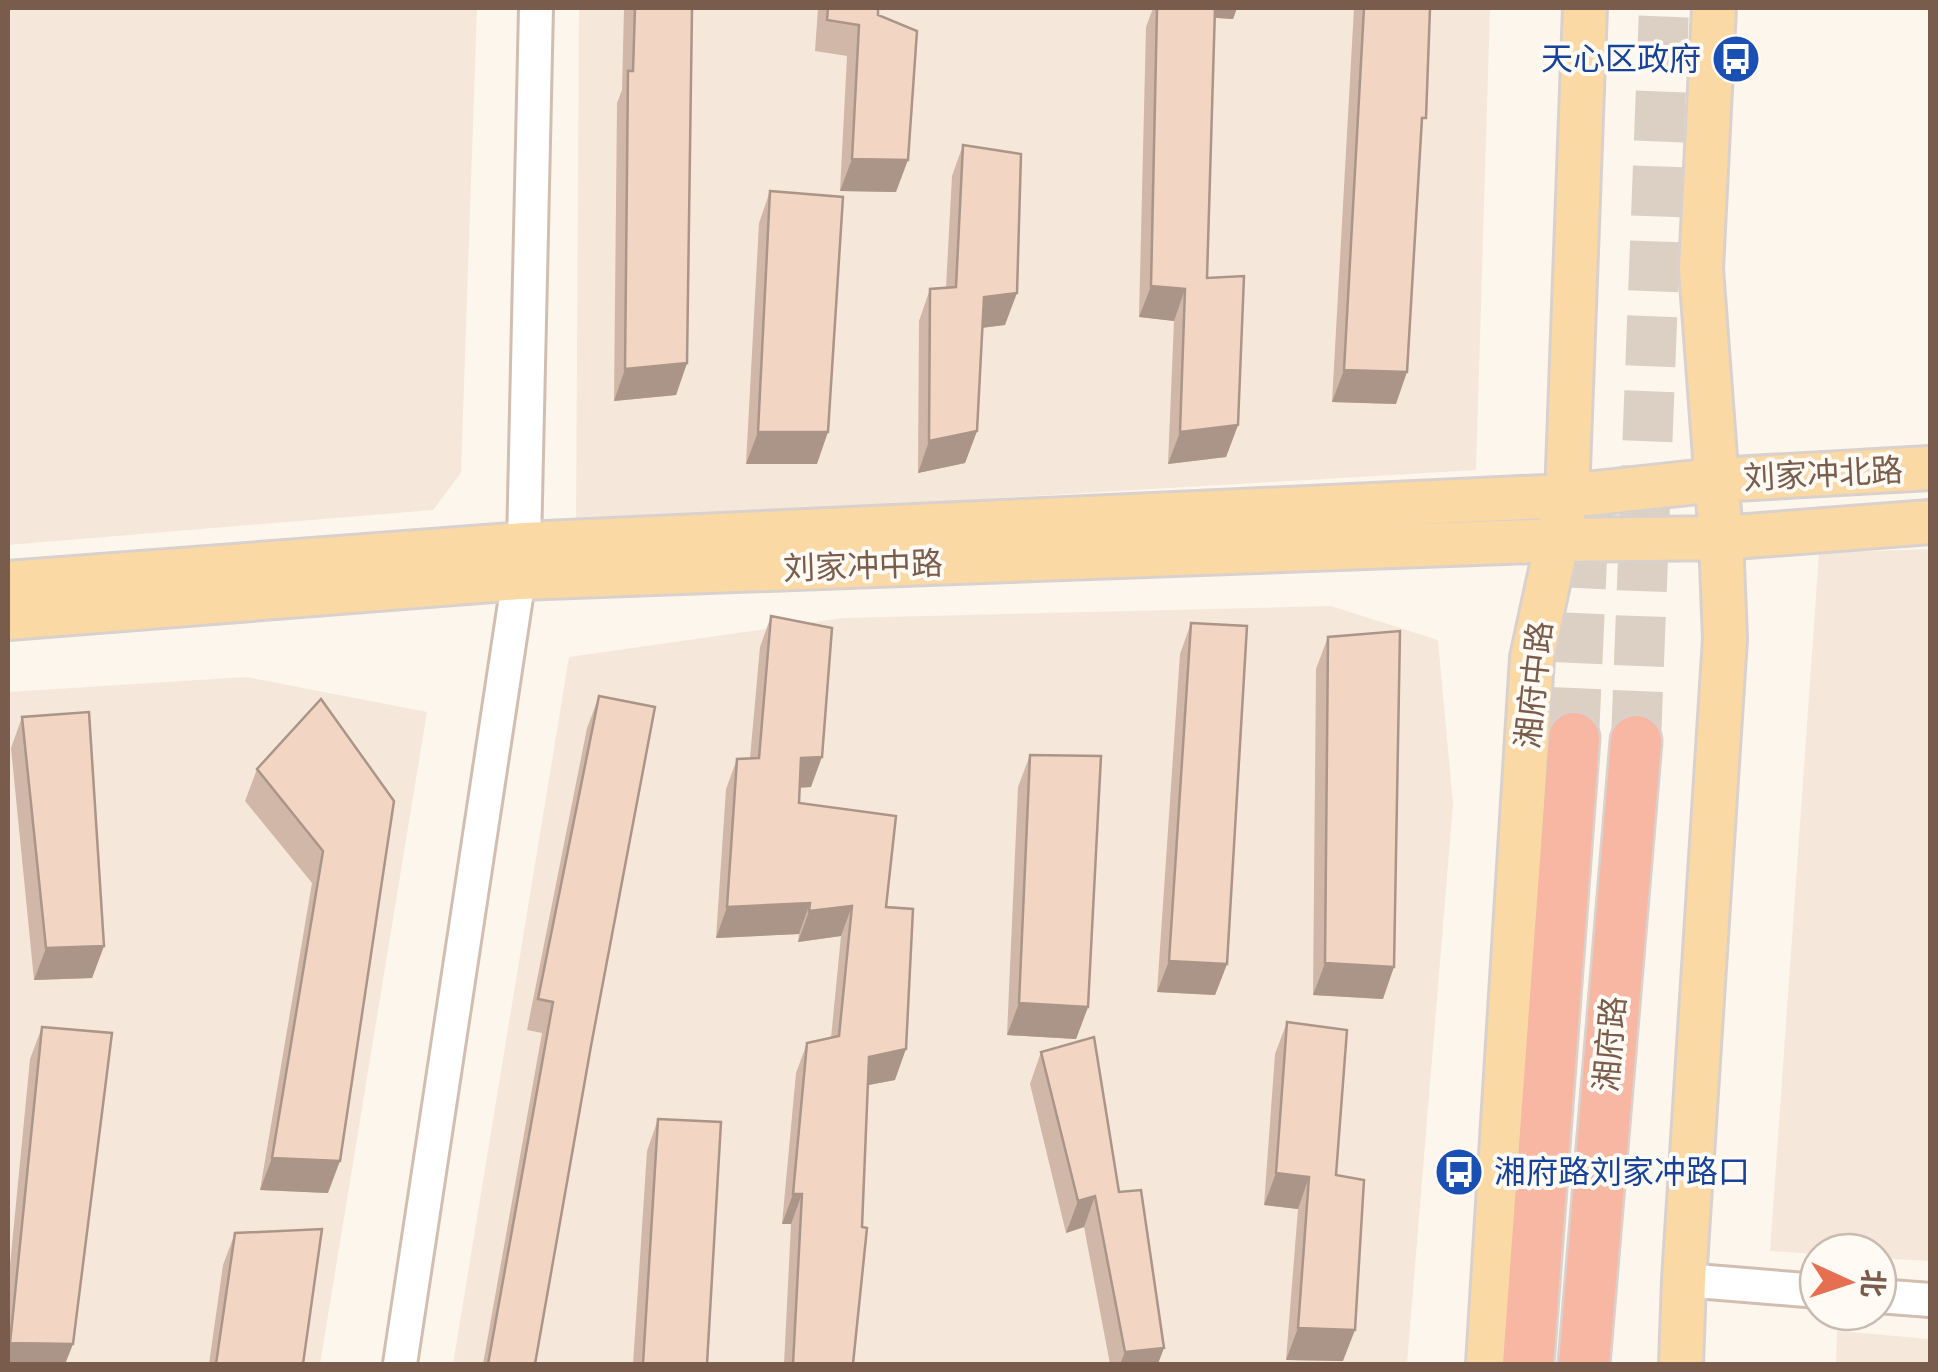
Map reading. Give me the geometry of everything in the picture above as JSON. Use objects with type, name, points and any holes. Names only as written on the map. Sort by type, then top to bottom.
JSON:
[{"type":"highway","name":"湘府路","points":[[1515,1357],[1574,738]]},
{"type":"highway","name":"湘府路","points":[[1584,1355],[1636,742]]},
{"type":"main road","name":"湘府中路","points":[[1515,1357],[1532,658],[1567,496],[1585,8]]},
{"type":"main road","points":[[1681,1364],[1726,639],[1701,268],[1714,8]]},
{"type":"main road","name":"刘家冲北路","points":[[1716,480],[1930,468]]},
{"type":"main road","name":"刘家冲中路","points":[[8,583],[522,561],[1567,496],[1716,480]]},
{"type":"main road","name":"刘家冲北路","points":[[1720,538],[1930,522]]},
{"type":"main road","name":"刘家冲中路","points":[[8,618],[522,561],[1720,538]]},
{"type":"street","points":[[400,1364],[522,561],[536,8]]},
{"type":"street","points":[[1684,1280],[1798,1289]]},
{"type":"street","points":[[1898,1298],[1930,1300]]},
{"type":"shaded area","points":[[8,8],[477,8],[461,473],[433,510],[8,545]]},
{"type":"shaded area","points":[[579,8],[1490,8],[1476,470],[576,523]]},
{"type":"shaded area","points":[[1930,549],[1930,1261],[1898,1259],[1898,1232],[1798,1232],[1798,1253],[1770,1251],[1819,553]]},
{"type":"shaded area","points":[[1331,606],[1438,640],[1453,804],[1407,1364],[453,1364],[569,657],[843,618]]},
{"type":"shaded area","points":[[246,677],[427,712],[320,1364],[8,1364],[8,692]]},
{"type":"shaded area","points":[[1837,1332],[1930,1339],[1930,1364],[1836,1364]]},
{"type":"building","points":[[635,8],[692,8],[687,363],[625,369],[628,71],[633,71]]},
{"type":"building","points":[[828,8],[878,8],[878,15],[917,31],[908,160],[852,159],[859,25],[827,20]]},
{"type":"building","points":[[1157,8],[1215,8],[1207,278],[1244,276],[1238,425],[1180,432],[1185,289],[1151,286]]},
{"type":"building","points":[[1364,8],[1430,8],[1407,372],[1344,370]]},
{"type":"building","points":[[963,145],[1021,154],[1017,293],[984,297],[977,431],[929,441],[930,289],[956,287]]},
{"type":"building","points":[[770,191],[843,197],[828,432],[758,432]]},
{"type":"building","points":[[771,616],[832,628],[822,757],[801,758],[799,803],[896,816],[886,907],[913,909],[906,1049],[869,1057],[862,1227],[867,1228],[853,1364],[793,1364],[802,1194],[793,1194],[807,1043],[839,1036],[852,906],[809,911],[810,903],[727,907],[737,759],[759,758]]},
{"type":"building","points":[[1191,623],[1247,626],[1227,964],[1169,961]]},
{"type":"building","points":[[1400,631],[1394,967],[1325,963],[1328,637]]},
{"type":"building","points":[[599,696],[655,707],[535,1364],[488,1364],[553,1002],[538,999]]},
{"type":"building","points":[[321,699],[394,801],[340,1161],[272,1158],[323,851],[257,769]]},
{"type":"building","points":[[89,712],[104,946],[46,948],[22,717]]},
{"type":"building","points":[[1030,755],[1101,756],[1088,1007],[1019,1003]]},
{"type":"building","points":[[1287,1022],[1347,1030],[1336,1175],[1364,1180],[1355,1330],[1298,1328],[1309,1177],[1276,1173]]},
{"type":"building","points":[[42,1027],[112,1033],[73,1344],[10,1343]]},
{"type":"building","points":[[1094,1037],[1119,1192],[1141,1190],[1164,1348],[1125,1352],[1095,1196],[1078,1201],[1041,1052]]},
{"type":"building","points":[[658,1119],[721,1122],[707,1364],[643,1364]]},
{"type":"building","points":[[322,1229],[303,1364],[216,1364],[235,1233]]},
{"type":"tunnel","points":[[1636,741],[1664,8]]},
{"type":"tunnel","points":[[1574,738],[1585,492]]},
{"type":"place","name":"天心区政府","points":[[1736,59]]},
{"type":"place","name":"湘府路刘家冲路口","points":[[1459,1172]]}]
